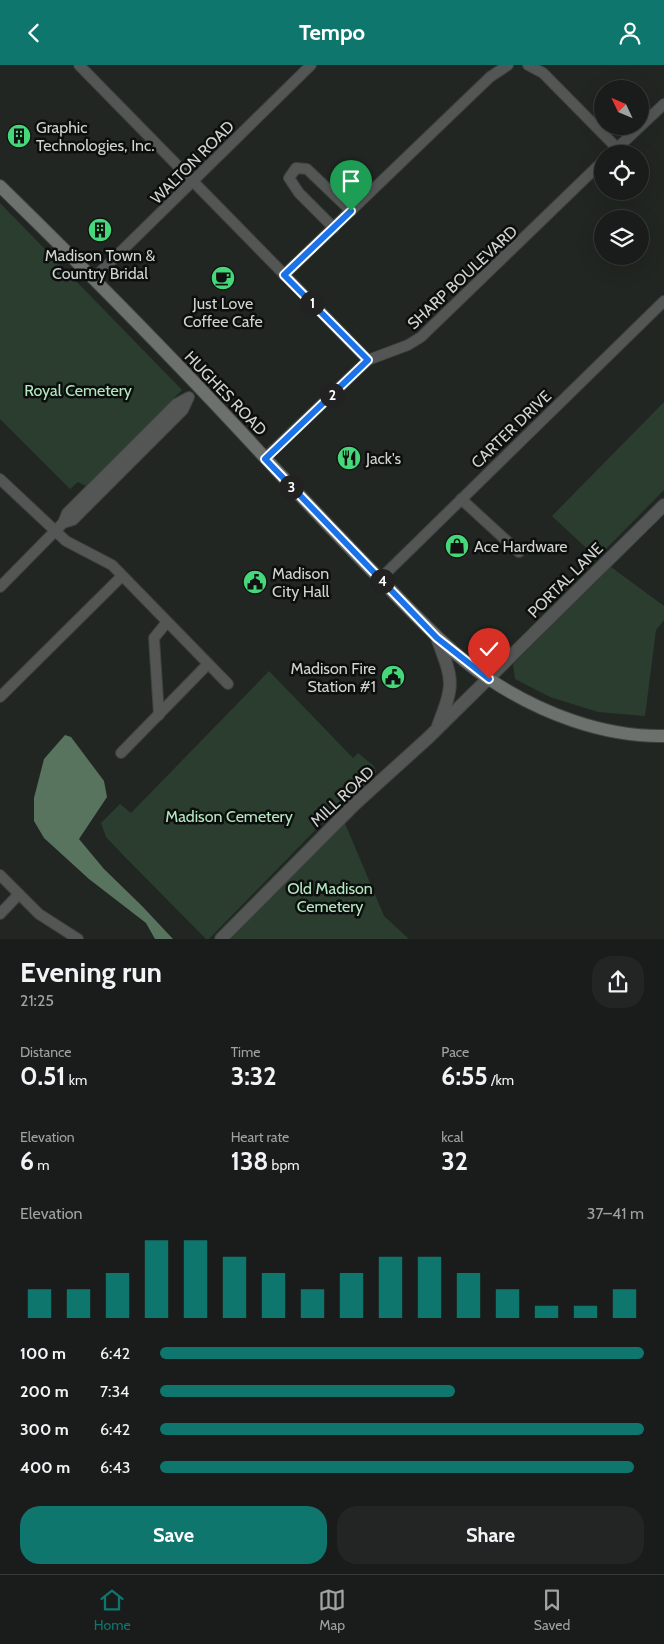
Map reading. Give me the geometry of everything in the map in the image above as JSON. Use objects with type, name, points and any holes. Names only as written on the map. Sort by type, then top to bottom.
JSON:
[{"type":"main road","name":"HUGHES ROAD","points":[[0,185],[198,387],[437,638],[489,679],[527,701],[576,721],[638,735],[664,736]]},
{"type":"street","points":[[79,65],[368,360]]},
{"type":"street","name":"WALTON ROAD","points":[[93,279],[311,65]]},
{"type":"street","points":[[284,275],[490,77],[508,65]]},
{"type":"street","points":[[528,65],[543,73],[609,145]]},
{"type":"street","points":[[620,145],[664,104]]},
{"type":"street","points":[[334,228],[299,193],[289,178],[296,168],[307,169],[351,211]]},
{"type":"street","name":"SHARP BOULEVARD","points":[[265,459],[368,360],[408,345],[421,337],[594,170]]},
{"type":"street","name":"CARTER DRIVE","points":[[380,579],[664,301]]},
{"type":"street","points":[[0,587],[63,523],[73,520],[112,475],[183,410],[188,397],[198,387]]},
{"type":"street","points":[[0,479],[54,532],[66,541],[112,565],[228,684]]},
{"type":"street","points":[[461,499],[519,553]]},
{"type":"street","name":"PORTAL LANE","points":[[489,679],[664,505]]},
{"type":"street","points":[[0,697],[122,576]]},
{"type":"street","points":[[159,715],[154,638],[167,622]]},
{"type":"street","points":[[436,730],[450,693],[451,680],[437,638]]},
{"type":"street","points":[[121,753],[208,664]]},
{"type":"street","name":"MILL ROAD","points":[[221,939],[355,804],[489,679]]},
{"type":"street","points":[[0,875],[39,914],[78,939]]},
{"type":"street","points":[[0,914],[19,894]]},
{"type":"green space","name":"Royal Cemetery","points":[[0,203],[182,390],[86,486],[78,482],[70,489],[0,419]]},
{"type":"green space","points":[[664,402],[664,490],[597,558],[552,516]]},
{"type":"green space","points":[[611,567],[664,606],[664,620],[656,630],[645,716],[598,712],[550,697],[515,679],[513,664]]},
{"type":"green space","name":"Madison Cemetery","points":[[269,671],[353,758],[358,753],[374,766],[376,772],[372,778],[330,815],[209,939],[206,939],[106,837],[101,823],[120,804],[131,813]]},
{"type":"green space","name":"Old Madison Cemetery","points":[[344,821],[384,916],[409,939],[231,939]]},
{"type":"shaded area","points":[[65,735],[71,737],[104,781],[107,797],[79,839],[104,869],[173,939],[155,939],[146,923],[89,879],[44,838],[34,821],[34,798],[44,759]]},
{"type":"place","name":"Graphic Technologies, Inc.","points":[[19,136]]},
{"type":"place","name":"Madison Town & Country Bridal","points":[[100,230]]},
{"type":"place","name":"Just Love Coffee Cafe","points":[[223,278]]},
{"type":"place","name":"Jack's","points":[[349,458]]},
{"type":"place","name":"Ace Hardware","points":[[457,546]]},
{"type":"place","name":"Madison City Hall","points":[[255,582]]},
{"type":"place","name":"Madison Fire Station #1","points":[[393,677]]},
{"type":"route","points":[[351,211],[284,275],[368,360],[265,459],[437,638],[466,663],[489,679]]}]
